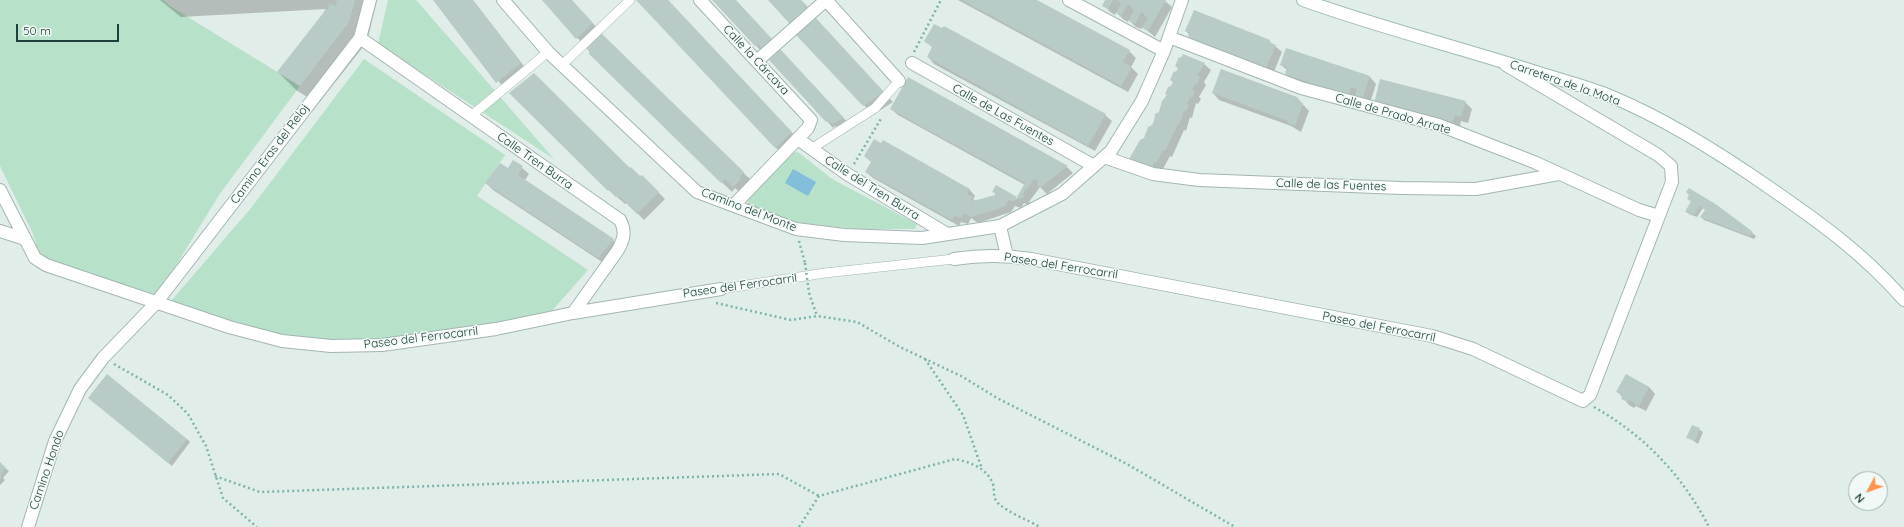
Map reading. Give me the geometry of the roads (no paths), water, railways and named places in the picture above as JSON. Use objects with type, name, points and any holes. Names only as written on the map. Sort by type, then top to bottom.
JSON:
[{"type":"street","name":"Camino Eras del Reloj","points":[[156,302],[360,38],[370,0]]},
{"type":"street","name":"Camino del Monte","points":[[503,0],[548,52],[697,192],[796,229],[844,235],[922,238],[1000,226],[1062,194],[1094,166],[1111,150],[1142,101],[1164,51],[1182,0]]},
{"type":"street","points":[[562,65],[630,0]]},
{"type":"street","name":"Calle la Cárcava","points":[[700,0],[811,120],[808,128],[798,139]]},
{"type":"street","points":[[757,61],[826,0],[898,81],[875,108],[811,149]]},
{"type":"street","points":[[1069,0],[1164,51]]},
{"type":"street","name":"Carretera de la Mota","points":[[1302,0],[1350,17],[1495,59],[1610,96],[1671,126],[1730,161],[1810,216],[1851,247],[1880,273],[1904,300]]},
{"type":"street","name":"Calle de Prado Arrate","points":[[1169,37],[1300,88],[1439,125],[1559,174],[1638,210],[1659,216]]},
{"type":"street","name":"Calle Tren Burra","points":[[360,38],[620,220],[624,228],[624,238],[618,250],[573,313]]},
{"type":"street","points":[[471,116],[548,52]]},
{"type":"street","points":[[1495,59],[1662,158],[1670,166],[1672,182],[1659,216]]},
{"type":"street","name":"Calle de Las Fuentes","points":[[912,63],[1094,166]]},
{"type":"street","points":[[734,205],[798,139]]},
{"type":"street","name":"Calle del Tren Burra","points":[[798,139],[847,174],[947,234]]},
{"type":"street","name":"Calle de las Fuentes","points":[[1104,156],[1153,174],[1199,180],[1401,188],[1476,189],[1559,174]]},
{"type":"street","name":"Paseo del Ferrocarril","points":[[0,190],[35,258],[46,265],[229,327],[282,341],[331,346],[382,345],[496,329],[573,313],[825,273],[980,256],[1007,256],[1112,274],[1432,336],[1473,349],[1583,401],[1590,395],[1659,216]]},
{"type":"street","points":[[1000,226],[1007,256]]},
{"type":"street","points":[[0,231],[26,240]]},
{"type":"street","name":"Camino Hondo","points":[[28,527],[55,441],[80,389],[103,358],[156,302]]},
{"type":"water","points":[[793,169],[816,182],[808,196],[785,183]]}]
